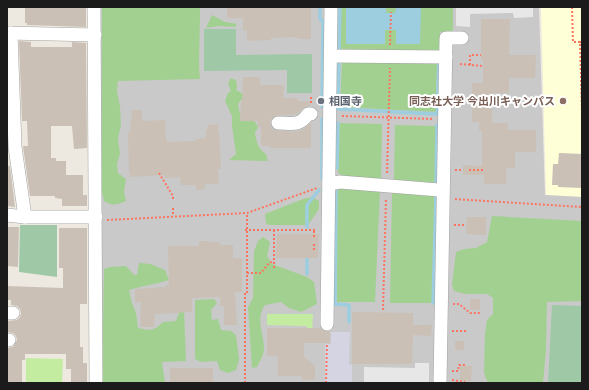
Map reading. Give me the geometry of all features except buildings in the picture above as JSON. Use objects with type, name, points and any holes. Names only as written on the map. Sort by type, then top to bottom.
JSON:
[{"type":"street","points":[[94,7],[96,383]]},
{"type":"street","points":[[327,324],[331,7]]},
{"type":"street","points":[[25,217],[15,147],[9,33],[95,35]]},
{"type":"street","points":[[440,383],[446,38],[462,38]]},
{"type":"street","points":[[331,56],[446,57]]},
{"type":"street","points":[[278,123],[299,123],[304,121],[308,114],[330,115]]},
{"type":"street","points":[[329,184],[340,182],[439,190]]},
{"type":"street","points":[[7,185],[20,186]]},
{"type":"street","points":[[7,215],[96,219]]},
{"type":"path","points":[[572,7],[573,42],[581,42],[582,113]]},
{"type":"path","points":[[391,12],[391,30]]},
{"type":"path","points":[[470,65],[470,55],[481,55]]},
{"type":"path","points":[[460,64],[483,66]]},
{"type":"path","points":[[387,186],[390,66]]},
{"type":"path","points":[[330,115],[445,119]]},
{"type":"path","points":[[470,170],[484,170]]},
{"type":"path","points":[[160,173],[173,196],[173,200]]},
{"type":"path","points":[[96,219],[247,213],[329,184]]},
{"type":"path","points":[[453,199],[582,207]]},
{"type":"path","points":[[173,208],[173,217]]},
{"type":"path","points":[[383,310],[386,210]]},
{"type":"path","points":[[245,383],[247,213]]},
{"type":"path","points":[[246,230],[328,230]]},
{"type":"path","points":[[274,230],[274,268]]},
{"type":"path","points":[[314,230],[314,237]]},
{"type":"path","points":[[309,247],[314,246],[314,252]]},
{"type":"path","points":[[247,273],[261,273],[269,263],[274,262]]},
{"type":"path","points":[[442,304],[459,304],[470,313],[480,313]]},
{"type":"path","points":[[441,331],[468,331]]},
{"type":"path","points":[[326,383],[327,343]]},
{"type":"path","points":[[458,371],[458,365],[464,365]]},
{"type":"shaded area","name":"相国寺","points":[[101,7],[539,7],[545,195],[582,197],[582,383],[98,383]]},
{"type":"shaded area","points":[[456,7],[533,7],[533,17],[514,18],[513,13],[470,14],[470,27],[456,26]]},
{"type":"shaded area","name":"同志社大学 今出川キャンパス","points":[[541,7],[582,7],[582,197],[546,195]]},
{"type":"shaded area","points":[[204,29],[236,29],[236,55],[312,54],[312,93],[287,93],[287,70],[204,71]]},
{"type":"shaded area","points":[[20,225],[57,225],[57,277],[19,272]]},
{"type":"shaded area","points":[[552,305],[582,306],[582,383],[548,383]]},
{"type":"shaded area","points":[[331,332],[350,332],[349,364],[352,365],[352,383],[325,383],[325,344],[331,344]]},
{"type":"shaded area","points":[[415,363],[429,363],[429,383],[364,383],[364,367],[415,368]]},
{"type":"green space","points":[[102,7],[200,7],[200,79],[118,81],[117,91],[120,106],[121,125],[118,138],[120,154],[117,164],[118,173],[126,179],[124,192],[126,201],[115,204],[110,204],[104,201],[102,192]]},
{"type":"green space","points":[[341,7],[453,7],[453,32],[440,32],[440,52],[340,51]]},
{"type":"green space","points":[[212,15],[225,22],[237,24],[235,27],[219,26],[206,28]]},
{"type":"green space","points":[[342,62],[437,62],[436,112],[340,107]]},
{"type":"green space","points":[[231,78],[236,80],[236,90],[245,95],[246,98],[241,100],[238,104],[240,115],[251,119],[257,125],[258,128],[255,132],[257,142],[261,150],[266,154],[268,161],[229,160],[236,154],[232,116],[225,101],[228,93],[231,91],[228,83]]},
{"type":"green space","points":[[339,123],[382,124],[381,180],[342,177],[338,172]]},
{"type":"green space","points":[[395,125],[436,126],[435,183],[394,181]]},
{"type":"green space","points":[[337,187],[380,190],[375,302],[337,302]]},
{"type":"green space","points":[[392,192],[435,194],[432,303],[390,303]]},
{"type":"green space","points":[[312,197],[319,201],[319,209],[308,225],[269,225],[266,223],[265,214]]},
{"type":"green space","points":[[492,216],[582,221],[582,301],[547,302],[546,350],[543,383],[488,383],[484,373],[485,334],[487,320],[493,314],[493,298],[487,294],[465,294],[454,291],[452,285],[456,252],[464,249],[476,248],[487,242]]},
{"type":"green space","points":[[263,237],[270,242],[267,256],[272,264],[307,277],[314,282],[317,304],[301,312],[289,308],[281,302],[265,305],[262,310],[260,321],[264,351],[257,367],[252,368],[248,307],[253,298],[254,251],[258,241]]},
{"type":"green space","points":[[139,263],[150,264],[165,270],[169,280],[129,290],[136,313],[138,328],[152,330],[163,322],[176,321],[180,310],[184,310],[186,361],[162,362],[165,383],[102,383],[104,269],[126,266],[134,275],[137,275]]},
{"type":"green space","points":[[214,299],[217,303],[211,310],[212,320],[218,319],[221,330],[231,331],[236,335],[239,360],[236,370],[228,373],[220,370],[217,361],[201,362],[195,359],[195,300]]},
{"type":"green space","points":[[267,314],[313,314],[312,333],[307,333],[307,326],[267,325]]},
{"type":"green space","points":[[26,358],[63,359],[62,383],[26,383]]},
{"type":"water","points":[[346,7],[386,7],[386,13],[395,13],[396,7],[421,7],[420,44],[396,44],[396,30],[385,30],[385,44],[346,44]]},
{"type":"waterway","points":[[320,7],[320,19],[323,22],[322,107]]},
{"type":"waterway","points":[[339,50],[340,7]]},
{"type":"waterway","points":[[339,61],[338,109],[437,114],[439,62]]},
{"type":"waterway","points":[[322,119],[322,179]]},
{"type":"waterway","points":[[337,168],[338,123]]},
{"type":"waterway","points":[[436,184],[437,125]]},
{"type":"waterway","points":[[336,189],[335,304],[349,305],[349,322]]},
{"type":"waterway","points":[[307,227],[307,205],[319,190]]},
{"type":"waterway","points":[[433,303],[436,196]]},
{"type":"waterway","points":[[307,255],[307,274]]},
{"type":"place","name":"相国寺","points":[[321,101]]},
{"type":"place","name":"同志社大学 今出川キャンパス","points":[[563,101]]}]
